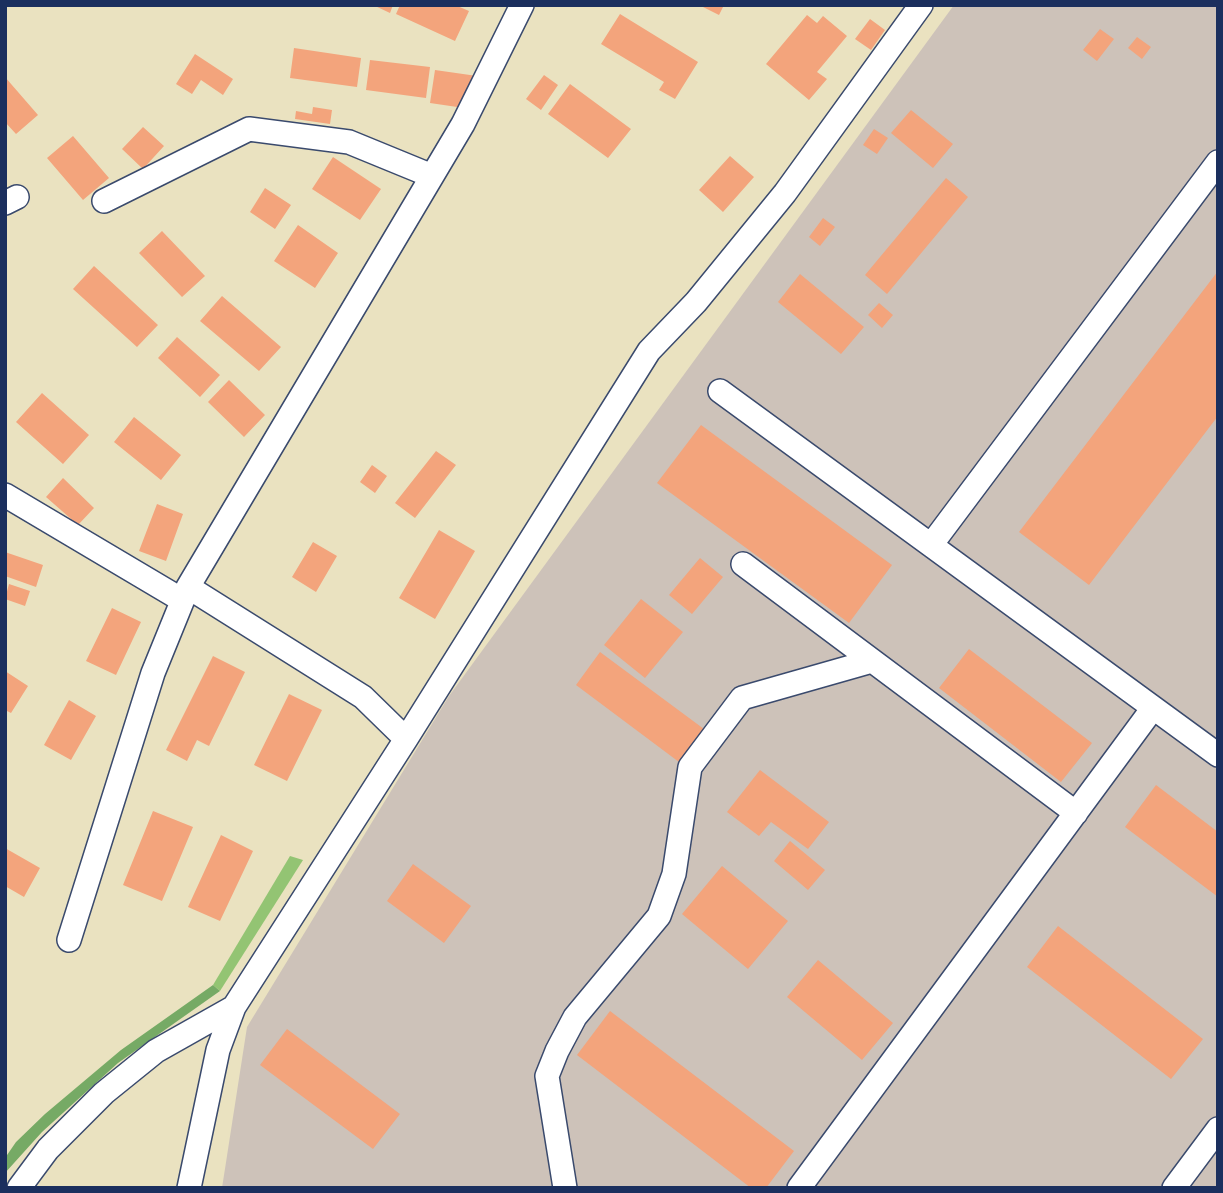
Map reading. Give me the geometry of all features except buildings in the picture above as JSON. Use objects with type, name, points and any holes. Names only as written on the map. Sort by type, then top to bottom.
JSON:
[{"type":"street","points":[[69,940],[153,673],[185,594],[463,124],[522,5]]},
{"type":"street","points":[[189,1188],[219,1050],[234,1007],[649,351],[696,302],[785,193],[921,5]]},
{"type":"street","points":[[104,201],[249,129],[349,142],[432,176]]},
{"type":"street","points":[[931,545],[1218,162]]},
{"type":"street","points":[[720,391],[1218,755]]},
{"type":"street","points":[[5,495],[185,594],[363,697],[406,739]]},
{"type":"street","points":[[743,564],[1076,813]]},
{"type":"street","points":[[565,1188],[547,1076],[575,1017],[659,916],[674,874],[690,766],[742,698],[872,661]]},
{"type":"street","points":[[799,1188],[1153,708]]},
{"type":"street","points":[[19,1188],[48,1149],[104,1093],[156,1051],[234,1007]]},
{"type":"street","points":[[1174,1188],[1218,1129]]},
{"type":"shaded area","points":[[954,5],[1218,5],[1218,1188],[222,1188],[247,1027],[449,696]]},
{"type":"green space","points":[[290,856],[303,860],[220,991],[213,985]]},
{"type":"green space","points":[[213,985],[220,991],[118,1063],[42,1132],[5,1173],[5,1158],[16,1142],[45,1114],[121,1050]]}]
